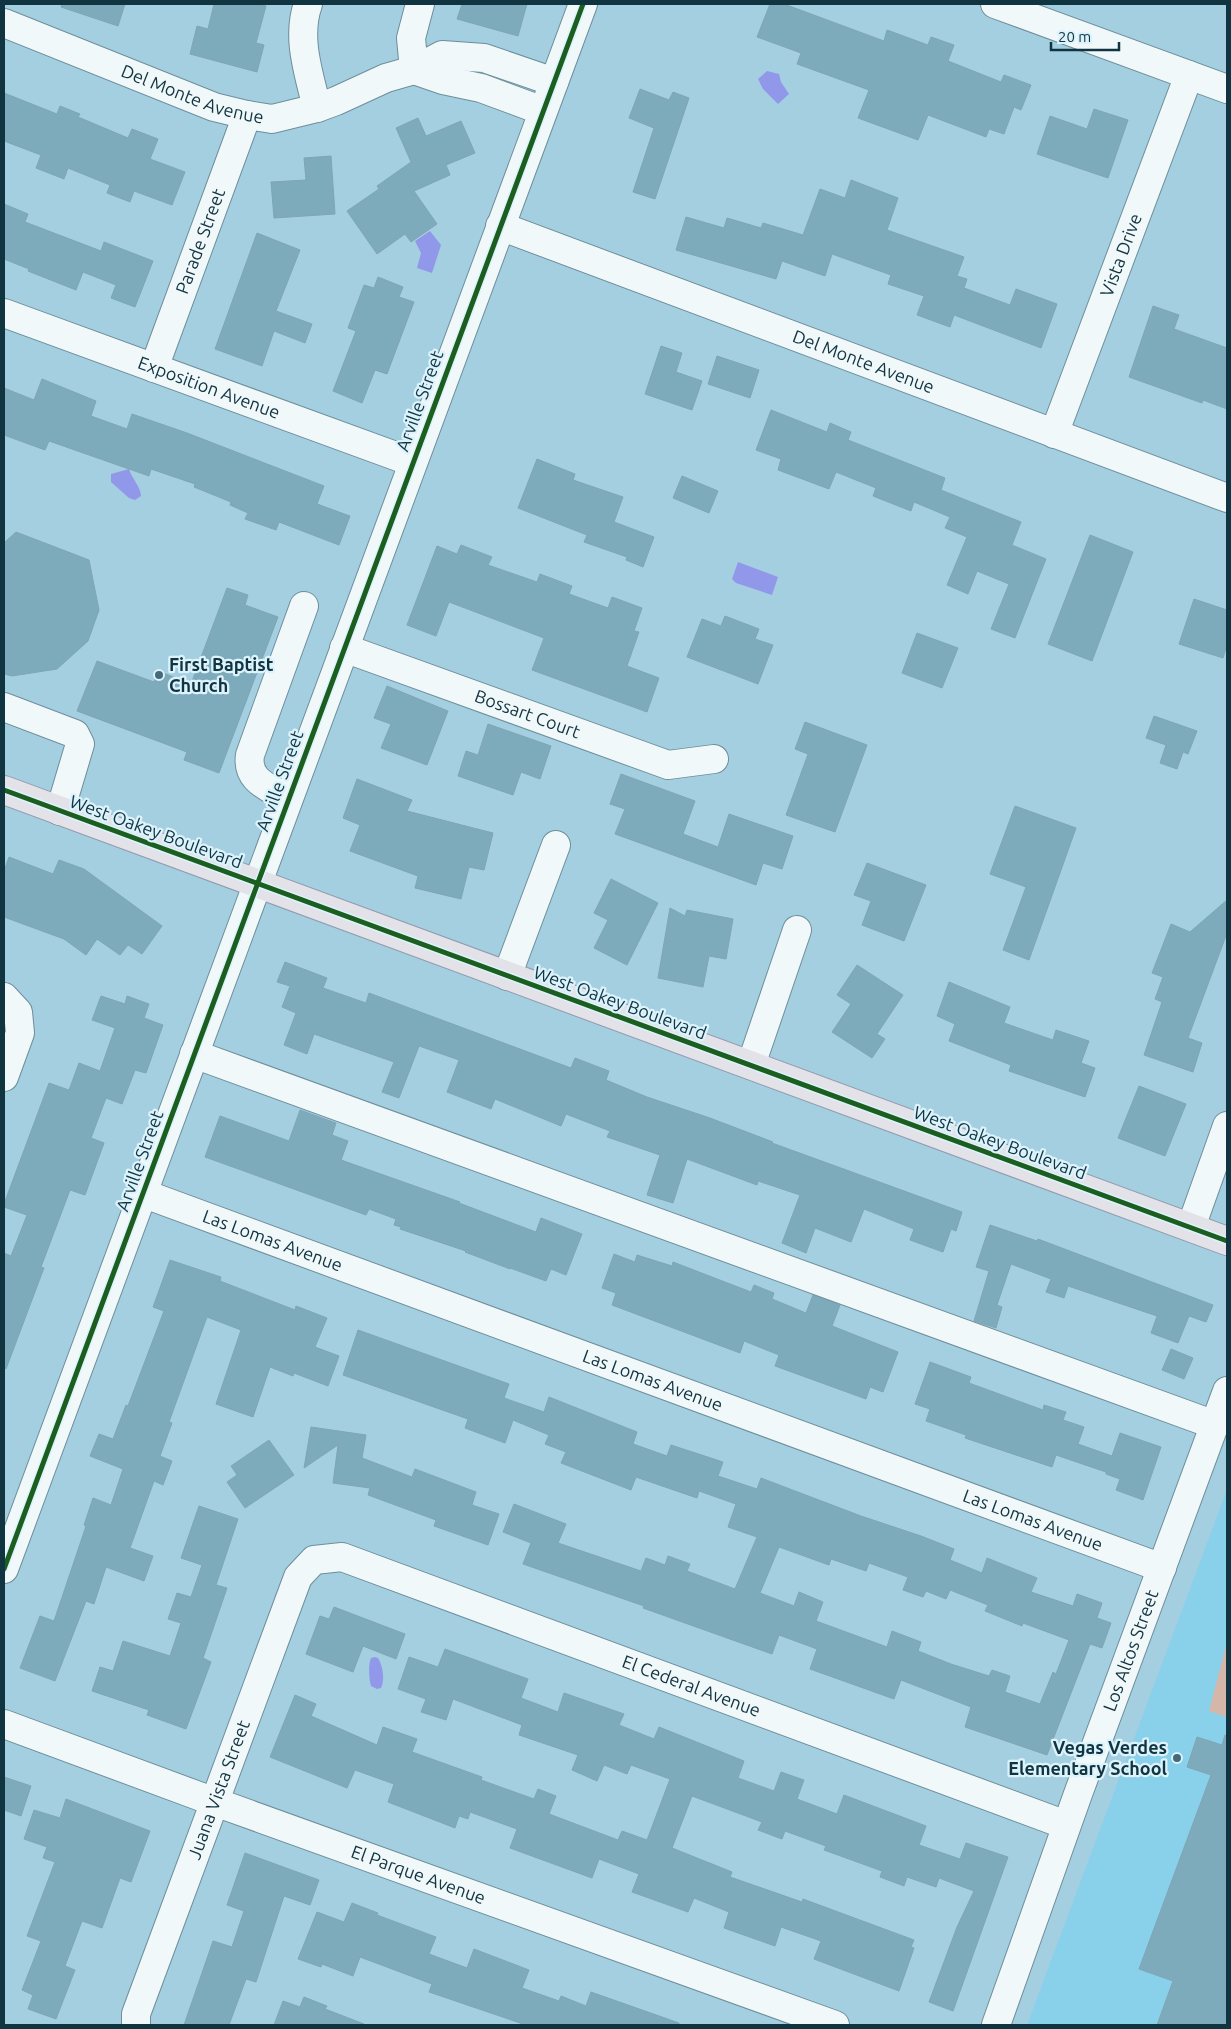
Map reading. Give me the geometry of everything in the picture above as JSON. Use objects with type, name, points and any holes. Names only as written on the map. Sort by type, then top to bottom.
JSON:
[{"type":"main road","name":"West Oakey Boulevard","points":[[4,790],[1227,1241]]},
{"type":"street","points":[[308,4],[304,17],[302,43],[317,108]]},
{"type":"street","points":[[420,4],[411,38],[414,70],[443,80],[482,88],[543,111]]},
{"type":"street","name":"Arville Street","points":[[4,1569],[256,883],[583,4]]},
{"type":"street","points":[[995,4],[1227,89]]},
{"type":"street","name":"Del Monte Avenue","points":[[7,17],[214,107],[272,119],[317,108],[386,78],[414,70],[442,55],[484,58],[554,82]]},
{"type":"street","name":"Vista Drive","points":[[1054,434],[1189,75]]},
{"type":"street","name":"Parade Street","points":[[154,368],[246,115]]},
{"type":"street","name":"Del Monte Avenue","points":[[500,226],[1227,498]]},
{"type":"street","name":"Exposition Avenue","points":[[4,313],[412,462]]},
{"type":"street","points":[[288,799],[256,780],[248,767],[250,756],[304,606]]},
{"type":"street","name":"Bossart Court","points":[[344,648],[668,765],[714,759]]},
{"type":"street","points":[[4,707],[75,734],[80,744],[60,811]]},
{"type":"street","points":[[507,976],[556,845]]},
{"type":"street","points":[[751,1065],[797,930]]},
{"type":"street","points":[[4,1077],[20,1033],[11,1004]]},
{"type":"street","points":[[194,1054],[1215,1425]]},
{"type":"street","points":[[1191,1227],[1227,1126]]},
{"type":"street","name":"Las Lomas Avenue","points":[[142,1194],[1162,1568]]},
{"type":"street","name":"Los Altos Street","points":[[996,2025],[1066,1825],[1227,1392]]},
{"type":"street","name":"El Cederal Avenue","points":[[314,1560],[342,1556],[1066,1825]]},
{"type":"street","name":"Juana Vista Street","points":[[136,2025],[136,2014],[298,1577],[314,1560]]},
{"type":"street","name":"El Parque Avenue","points":[[4,1724],[835,2025]]},
{"type":"shaded area","name":"Vegas Verdes Elementary School","points":[[1227,1490],[1227,2025],[1027,2025]]},
{"type":"shaded area","points":[[1227,1642],[1227,1717],[1209,1711]]},
{"type":"water","points":[[767,71],[779,74],[781,82],[789,94],[778,104],[763,89],[758,79]]},
{"type":"water","points":[[430,231],[441,245],[432,273],[417,268],[421,253],[415,241]]},
{"type":"water","points":[[129,469],[141,493],[141,496],[135,500],[129,498],[111,482],[111,474]]},
{"type":"water","points":[[738,562],[778,577],[772,595],[736,583],[732,579]]},
{"type":"water","points":[[375,1657],[380,1661],[383,1673],[381,1688],[377,1689],[371,1686],[369,1676],[370,1661],[371,1658]]},
{"type":"building","points":[[62,4],[125,4],[118,26],[61,7]]},
{"type":"building","points":[[214,4],[256,4],[266,6],[256,43],[264,45],[257,72],[190,54],[197,26],[208,29]]},
{"type":"building","points":[[462,4],[527,4],[518,36],[457,19]]},
{"type":"building","points":[[770,4],[784,4],[884,41],[887,30],[928,45],[931,37],[954,45],[948,61],[1001,82],[1004,75],[1031,85],[1021,110],[1014,107],[1004,134],[989,129],[986,137],[928,115],[918,140],[858,118],[869,90],[797,64],[801,53],[757,37]]},
{"type":"building","points":[[640,89],[669,100],[673,92],[689,98],[655,199],[633,192],[654,128],[629,118]]},
{"type":"building","points":[[4,93],[57,114],[60,106],[80,114],[78,117],[128,138],[132,129],[158,139],[150,159],[185,172],[172,205],[134,191],[130,202],[107,193],[110,185],[68,168],[64,179],[36,168],[41,155],[4,141]]},
{"type":"building","points":[[1094,109],[1128,120],[1108,178],[1037,154],[1050,116],[1087,129]]},
{"type":"building","points":[[418,118],[426,136],[461,121],[475,153],[446,165],[450,175],[414,191],[437,224],[411,242],[405,234],[377,254],[347,211],[379,189],[377,186],[411,162],[396,128]]},
{"type":"building","points":[[331,156],[335,214],[274,218],[271,182],[306,180],[304,158]]},
{"type":"building","points":[[851,180],[898,198],[887,230],[964,257],[957,276],[967,279],[964,288],[1010,305],[1016,289],[1057,304],[1041,348],[954,315],[950,327],[917,315],[924,296],[888,284],[891,275],[832,254],[825,276],[782,261],[776,279],[676,250],[686,217],[724,228],[727,218],[761,228],[763,223],[803,235],[820,189],[845,198]]},
{"type":"building","points":[[4,204],[28,214],[25,222],[101,251],[104,242],[153,261],[135,307],[111,298],[116,285],[83,272],[76,290],[28,271],[29,269],[4,259]]},
{"type":"building","points":[[257,233],[300,250],[276,311],[312,324],[305,343],[274,331],[262,366],[215,349]]},
{"type":"building","points":[[378,277],[403,287],[399,297],[414,302],[387,374],[375,370],[362,403],[333,391],[356,331],[348,328],[364,285],[374,288]]},
{"type":"building","points":[[1153,306],[1179,315],[1174,329],[1227,348],[1227,409],[1203,400],[1202,403],[1129,377]]},
{"type":"building","points":[[661,346],[682,353],[676,372],[702,381],[692,410],[645,394]]},
{"type":"building","points":[[717,356],[759,370],[750,398],[708,384]]},
{"type":"building","points":[[42,379],[96,401],[91,416],[127,429],[132,414],[187,433],[324,486],[317,504],[350,516],[339,545],[279,522],[276,530],[245,519],[248,513],[230,505],[231,502],[194,487],[195,484],[151,469],[149,476],[49,441],[45,450],[4,435],[4,388],[34,400]]},
{"type":"building","points":[[771,410],[827,432],[830,423],[851,432],[848,440],[945,478],[941,490],[1021,522],[1012,545],[1046,559],[1015,638],[991,629],[1009,584],[977,571],[968,594],[947,585],[967,537],[945,528],[950,517],[914,502],[911,511],[873,496],[876,488],[836,472],[829,489],[778,470],[781,459],[756,450]]},
{"type":"building","points":[[537,459],[575,474],[573,480],[623,497],[614,522],[654,537],[643,567],[626,560],[627,557],[584,542],[587,535],[518,508]]},
{"type":"building","points":[[682,476],[718,491],[709,513],[673,498]]},
{"type":"building","points":[[16,532],[89,560],[99,610],[88,641],[57,669],[12,676],[4,674],[4,543]]},
{"type":"building","points":[[1090,535],[1133,552],[1092,661],[1048,644]]},
{"type":"building","points":[[461,545],[492,557],[488,565],[537,582],[540,574],[572,586],[569,594],[608,608],[612,597],[642,608],[634,631],[639,632],[627,666],[659,678],[647,712],[532,670],[544,638],[449,602],[436,636],[407,625],[437,546],[457,554]]},
{"type":"building","points":[[227,588],[248,595],[245,605],[278,617],[219,773],[184,760],[187,752],[77,711],[97,661],[154,682],[158,671],[191,684]]},
{"type":"building","points":[[1194,599],[1227,610],[1227,645],[1223,658],[1179,644]]},
{"type":"building","points":[[725,616],[759,629],[755,639],[773,645],[758,684],[687,657],[702,619],[721,626]]},
{"type":"building","points":[[917,633],[958,648],[942,688],[902,673]]},
{"type":"building","points":[[387,686],[448,711],[427,765],[381,748],[391,724],[374,718]]},
{"type":"building","points":[[1154,716],[1197,731],[1188,754],[1183,752],[1177,769],[1160,763],[1166,745],[1146,738]]},
{"type":"building","points":[[805,722],[867,745],[835,832],[786,815],[808,754],[795,749]]},
{"type":"building","points":[[488,724],[551,746],[540,779],[521,772],[513,795],[458,776],[466,751],[478,755]]},
{"type":"building","points":[[621,774],[695,801],[683,834],[718,847],[729,814],[793,836],[782,869],[763,863],[756,885],[615,834],[625,809],[610,804]]},
{"type":"building","points":[[357,779],[412,800],[407,811],[493,833],[484,870],[469,867],[461,899],[415,888],[418,876],[350,851],[360,825],[343,818]]},
{"type":"building","points":[[1015,806],[1076,828],[1029,960],[1003,950],[1026,887],[990,874]]},
{"type":"building","points":[[9,857],[53,874],[59,860],[84,869],[162,926],[142,954],[128,945],[120,955],[97,939],[86,955],[64,939],[4,917],[4,871]]},
{"type":"building","points":[[867,863],[926,885],[904,941],[862,925],[871,901],[854,895]]},
{"type":"building","points":[[611,879],[658,903],[627,965],[594,948],[608,920],[594,913]]},
{"type":"building","points":[[1227,900],[1227,933],[1188,1038],[1202,1043],[1193,1072],[1144,1055],[1162,1002],[1155,999],[1163,977],[1152,973],[1171,924],[1190,932]]},
{"type":"building","points":[[670,908],[685,916],[687,910],[733,919],[726,959],[709,956],[703,987],[658,978]]},
{"type":"building","points":[[285,962],[327,978],[323,988],[366,1003],[369,993],[571,1068],[575,1058],[609,1071],[606,1080],[647,1097],[710,1118],[772,1143],[962,1212],[956,1231],[951,1229],[943,1252],[910,1240],[914,1229],[864,1209],[851,1242],[815,1228],[806,1253],[782,1243],[800,1195],[758,1181],[757,1185],[687,1159],[673,1203],[647,1195],[660,1155],[607,1137],[610,1131],[566,1114],[561,1126],[495,1099],[491,1109],[447,1092],[459,1060],[419,1046],[399,1098],[382,1092],[394,1062],[314,1034],[307,1054],[284,1045],[296,1013],[282,1007],[290,986],[277,982]]},
{"type":"building","points":[[857,965],[903,995],[877,1034],[885,1039],[872,1058],[832,1032],[851,1004],[837,995]]},
{"type":"building","points":[[949,982],[1010,1007],[1004,1023],[1053,1040],[1056,1030],[1089,1041],[1081,1063],[1095,1068],[1085,1097],[1009,1071],[1011,1065],[949,1041],[955,1024],[937,1016]]},
{"type":"building","points":[[101,996],[125,1004],[127,996],[149,1004],[144,1018],[163,1025],[146,1073],[135,1070],[122,1104],[106,1098],[91,1138],[104,1143],[85,1195],[70,1190],[41,1267],[44,1268],[6,1369],[4,1368],[4,1253],[11,1256],[27,1215],[4,1207],[4,1204],[49,1083],[69,1090],[79,1063],[100,1071],[115,1028],[92,1020]]},
{"type":"building","points":[[1139,1086],[1186,1104],[1165,1156],[1118,1138]]},
{"type":"building","points":[[300,1110],[336,1123],[332,1135],[348,1141],[341,1160],[460,1202],[536,1232],[541,1218],[582,1234],[566,1275],[551,1269],[546,1281],[400,1229],[401,1227],[394,1225],[396,1219],[369,1209],[366,1215],[205,1157],[220,1116],[289,1141]]},
{"type":"building","points":[[990,1225],[1037,1241],[1038,1239],[1213,1305],[1206,1322],[1189,1316],[1178,1343],[1151,1333],[1157,1316],[1068,1286],[1064,1298],[1046,1292],[1051,1279],[1011,1264],[997,1305],[1002,1307],[996,1328],[974,1321],[989,1271],[976,1267]]},
{"type":"building","points":[[614,1254],[635,1262],[637,1255],[672,1266],[673,1262],[751,1292],[754,1285],[774,1293],[772,1299],[806,1313],[813,1295],[840,1305],[832,1326],[898,1352],[883,1392],[870,1387],[866,1399],[775,1366],[779,1355],[744,1341],[740,1353],[612,1305],[616,1293],[602,1288]]},
{"type":"building","points":[[170,1260],[221,1277],[220,1281],[295,1310],[296,1306],[327,1318],[315,1347],[339,1356],[328,1386],[294,1373],[293,1376],[270,1367],[253,1417],[216,1404],[241,1330],[207,1317],[169,1422],[172,1423],[160,1456],[172,1461],[163,1485],[154,1481],[130,1548],[153,1556],[144,1581],[106,1567],[94,1604],[86,1601],[55,1681],[20,1668],[40,1616],[54,1621],[86,1526],[84,1525],[93,1498],[111,1505],[123,1469],[90,1456],[99,1434],[113,1439],[126,1405],[128,1406],[164,1311],[153,1307]]},
{"type":"building","points":[[358,1330],[509,1384],[504,1398],[544,1412],[549,1397],[637,1432],[633,1444],[667,1456],[671,1445],[723,1462],[718,1476],[757,1489],[761,1478],[861,1516],[921,1536],[954,1549],[950,1560],[982,1573],[987,1558],[1037,1578],[1031,1592],[1073,1606],[1077,1594],[1102,1603],[1097,1618],[1111,1623],[1102,1648],[1090,1644],[1047,1755],[965,1727],[971,1707],[901,1680],[894,1699],[810,1669],[817,1649],[779,1635],[772,1654],[643,1608],[644,1606],[523,1564],[531,1543],[503,1532],[514,1504],[566,1524],[558,1543],[641,1571],[646,1558],[665,1565],[668,1556],[690,1564],[687,1571],[735,1589],[757,1537],[728,1527],[736,1504],[699,1491],[697,1498],[636,1477],[631,1490],[561,1463],[566,1452],[545,1444],[549,1435],[513,1420],[505,1443],[465,1428],[468,1419],[343,1375]],"holes":[[[779,1547],[829,1565],[831,1559],[866,1571],[869,1563],[908,1577],[903,1590],[923,1597],[926,1591],[946,1599],[950,1590],[988,1605],[985,1611],[1022,1626],[1023,1623],[1069,1640],[1056,1674],[1053,1672],[1040,1704],[1005,1692],[1010,1676],[992,1670],[989,1676],[951,1664],[918,1651],[921,1642],[892,1631],[887,1647],[816,1621],[823,1602],[799,1592],[794,1606],[760,1593]]]},
{"type":"building","points":[[1171,1349],[1193,1358],[1184,1379],[1162,1370]]},
{"type":"building","points":[[930,1362],[971,1377],[969,1383],[1043,1410],[1044,1405],[1066,1412],[1063,1420],[1084,1427],[1078,1444],[1112,1456],[1120,1433],[1161,1447],[1143,1500],[1116,1490],[1120,1479],[1106,1474],[1106,1472],[1056,1455],[1052,1467],[965,1438],[966,1435],[926,1421],[930,1409],[915,1404]]},
{"type":"building","points":[[311,1427],[366,1435],[362,1458],[412,1477],[415,1469],[476,1492],[472,1505],[499,1514],[488,1545],[434,1526],[436,1520],[368,1495],[370,1488],[333,1483],[338,1445],[304,1468]]},
{"type":"building","points":[[269,1440],[294,1475],[245,1508],[227,1482],[237,1475],[231,1466]]},
{"type":"building","points":[[199,1506],[238,1519],[216,1585],[227,1588],[203,1658],[211,1662],[186,1729],[147,1715],[149,1710],[92,1691],[100,1667],[113,1671],[123,1641],[170,1656],[181,1623],[168,1619],[177,1593],[191,1597],[202,1565],[181,1558]]},
{"type":"building","points":[[334,1607],[405,1634],[396,1659],[363,1646],[353,1672],[306,1654],[320,1616],[329,1619]]},
{"type":"building","points":[[445,1649],[528,1679],[521,1698],[558,1712],[564,1693],[624,1714],[619,1725],[654,1739],[659,1727],[744,1761],[738,1778],[774,1791],[781,1772],[804,1780],[797,1799],[837,1814],[844,1795],[926,1826],[919,1845],[960,1859],[966,1843],[1008,1857],[953,2011],[929,2002],[957,1927],[974,1891],[939,1878],[936,1887],[907,1877],[904,1886],[880,1877],[882,1871],[824,1850],[826,1846],[785,1831],[782,1839],[758,1830],[762,1822],[692,1796],[672,1848],[732,1872],[730,1877],[802,1902],[803,1899],[914,1940],[911,1947],[914,1948],[899,1991],[814,1959],[821,1941],[781,1927],[775,1946],[724,1928],[729,1912],[694,1898],[688,1912],[632,1892],[639,1874],[599,1859],[592,1878],[510,1848],[517,1829],[470,1812],[468,1819],[459,1816],[455,1828],[388,1802],[394,1784],[355,1770],[347,1788],[270,1757],[295,1695],[316,1704],[311,1716],[377,1745],[383,1727],[417,1739],[412,1752],[482,1777],[481,1780],[534,1799],[538,1789],[556,1796],[549,1814],[618,1840],[622,1831],[647,1840],[670,1779],[631,1765],[627,1774],[604,1765],[597,1781],[572,1770],[578,1755],[519,1735],[522,1725],[453,1699],[446,1720],[421,1712],[426,1699],[398,1689],[409,1657],[438,1667]]},
{"type":"building","points":[[1225,1735],[1227,1736],[1227,2025],[1157,2025],[1173,1981],[1139,1969],[1211,1775],[1187,1767],[1197,1737],[1222,1745]]},
{"type":"building","points":[[4,1777],[31,1786],[21,1816],[4,1810]]},
{"type":"building","points":[[66,1799],[150,1831],[131,1882],[120,1878],[102,1928],[82,1921],[65,1966],[75,1970],[56,2019],[28,2009],[33,1995],[22,1990],[41,1941],[27,1936],[55,1862],[43,1858],[47,1847],[24,1839],[34,1810],[60,1818]]},
{"type":"building","points":[[245,1853],[319,1880],[310,1905],[284,1896],[256,1982],[246,1979],[229,2025],[184,2025],[213,1941],[232,1947],[244,1911],[227,1905]]},
{"type":"building","points":[[352,1903],[378,1913],[377,1915],[436,1937],[429,1954],[467,1968],[474,1949],[529,1970],[522,1988],[559,2001],[561,1996],[586,2006],[591,1992],[679,2023],[679,2025],[526,2025],[429,1992],[432,1984],[360,1957],[353,1976],[322,1964],[321,1967],[298,1959],[317,1912],[344,1922]]},
{"type":"building","points":[[304,1997],[327,2006],[325,2009],[364,2024],[274,2025],[283,2001],[300,2007]]},
{"type":"cycle path","points":[[4,1569],[583,4]]},
{"type":"cycle path","points":[[4,790],[1227,1241]]},
{"type":"place","name":"First Baptist Church","points":[[159,675]]},
{"type":"place","name":"Vegas Verdes Elementary School","points":[[1177,1758]]}]
